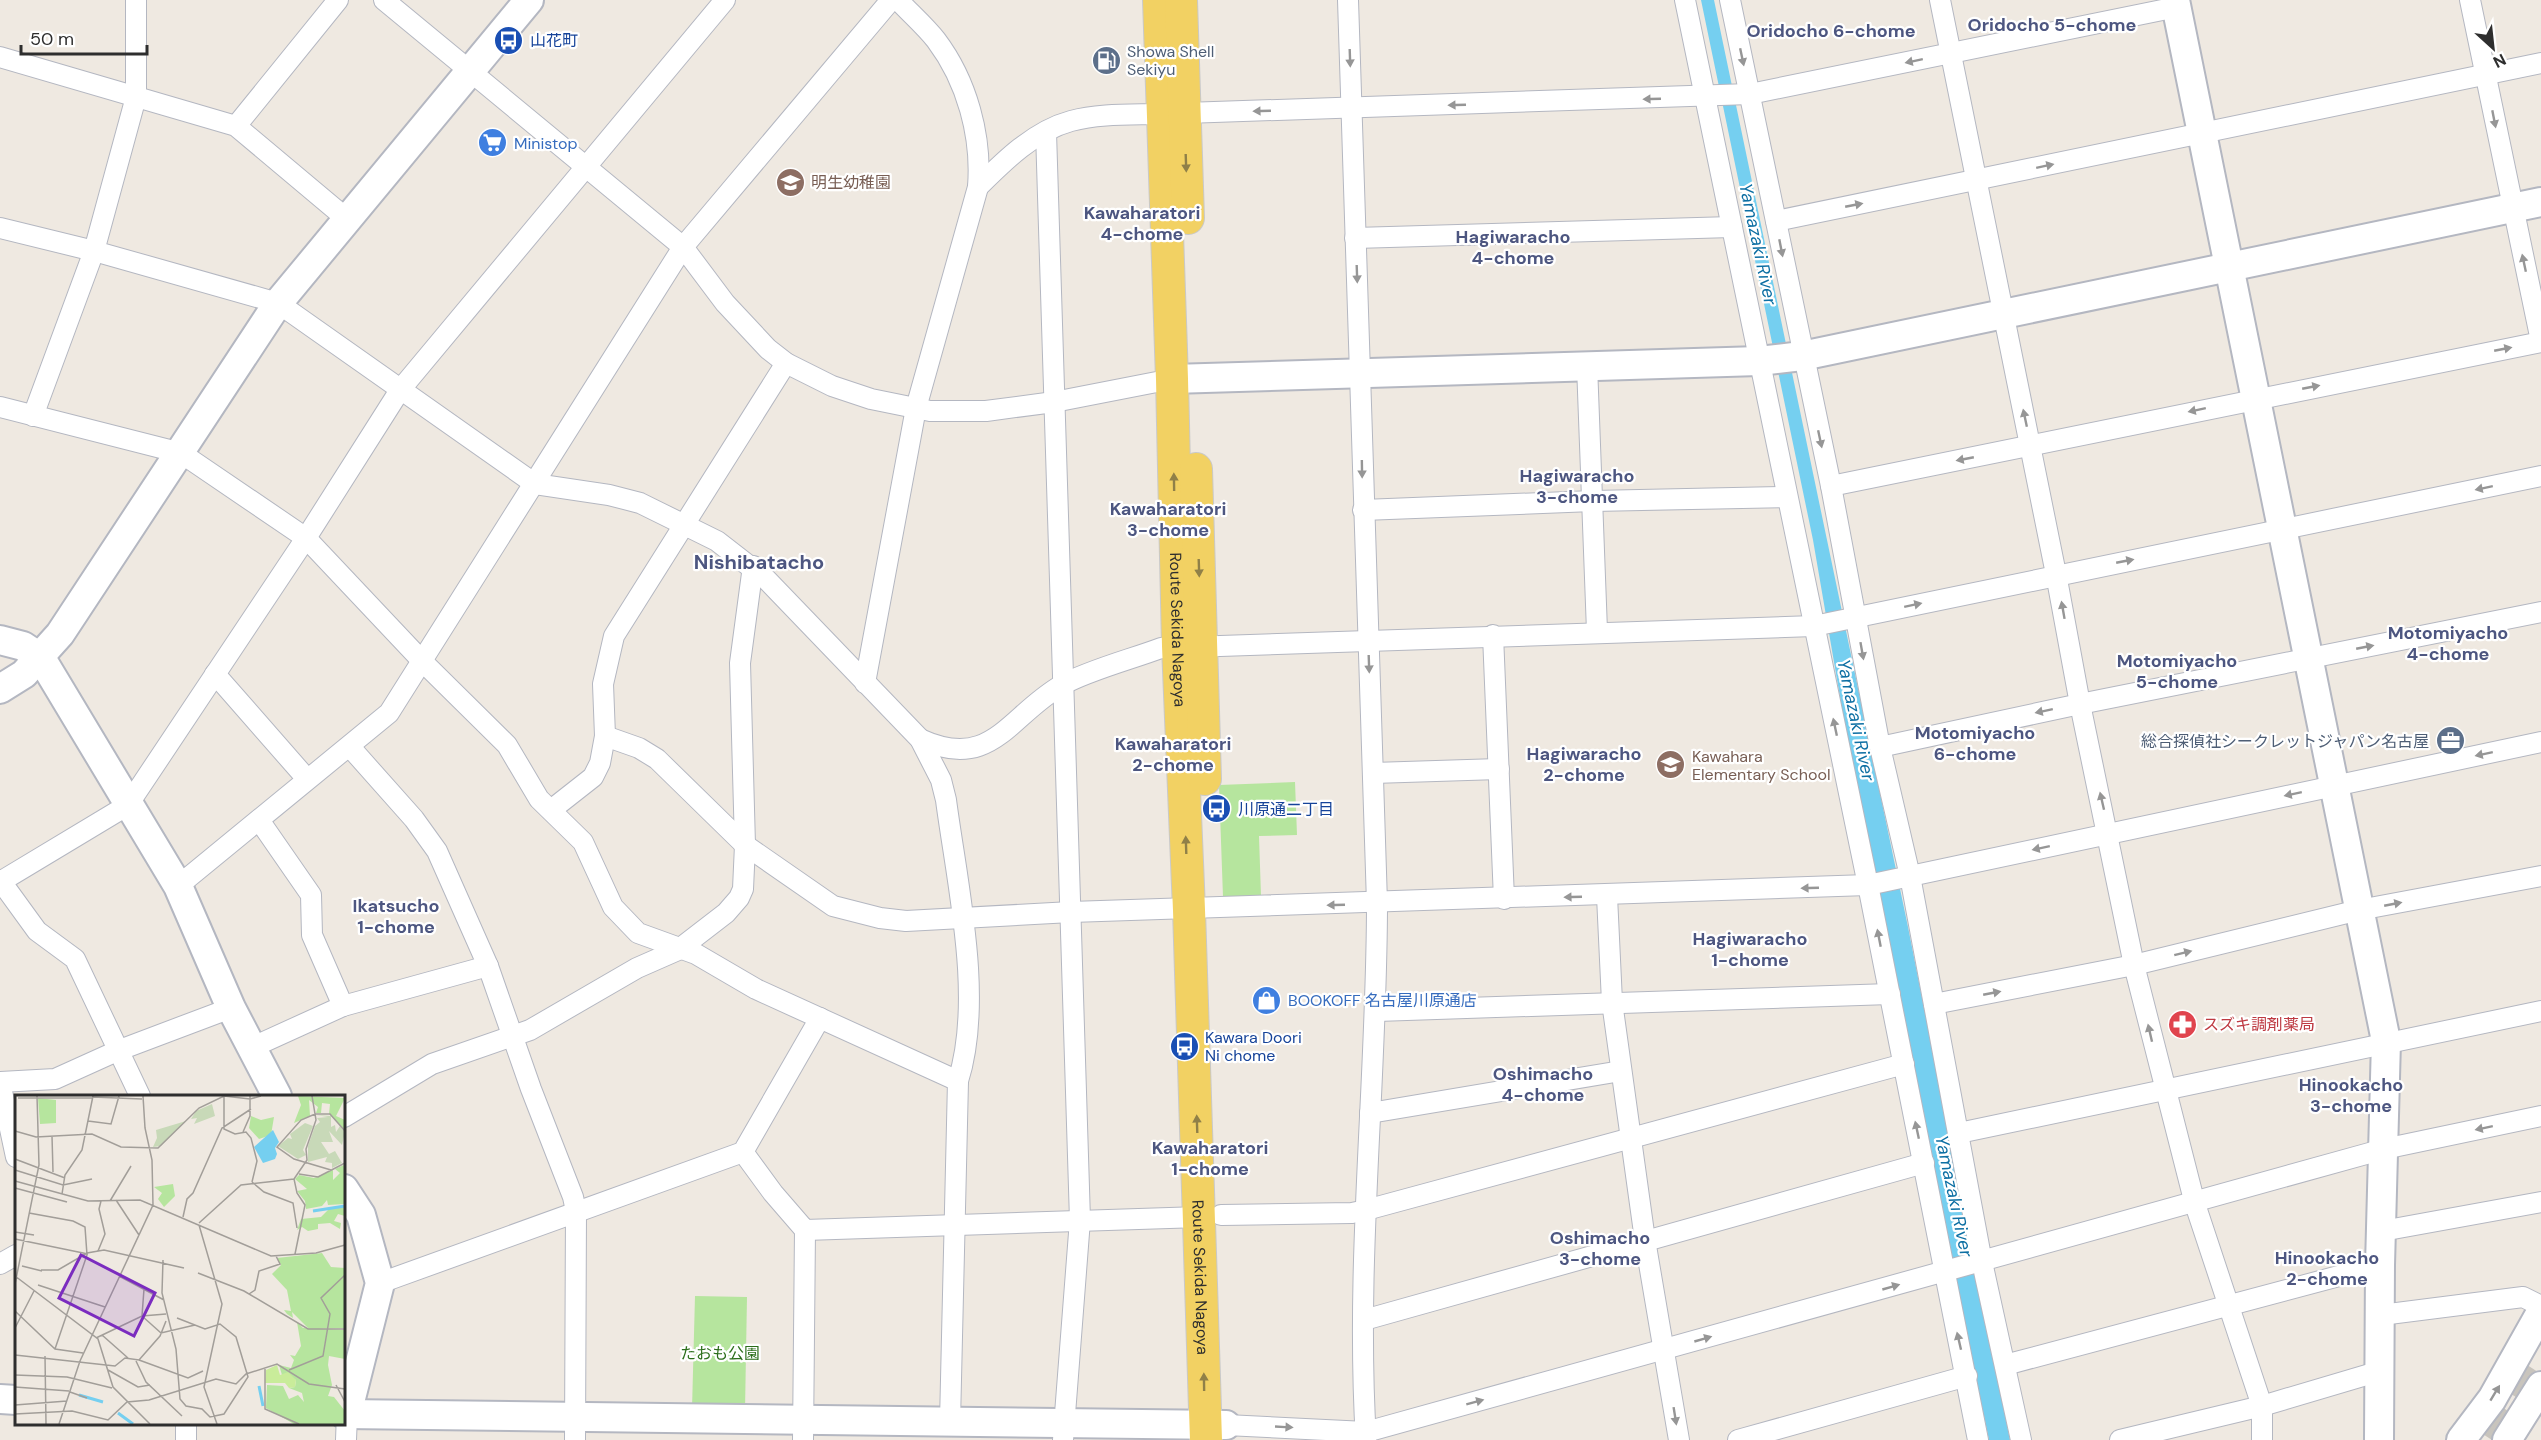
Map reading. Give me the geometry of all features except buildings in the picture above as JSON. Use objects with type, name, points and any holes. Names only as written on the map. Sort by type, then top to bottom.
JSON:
[{"type":"main road","name":"Route Sekida Nagoya","points":[[1159,0],[1174,114]]},
{"type":"main road","name":"Route Sekida Nagoya","points":[[1181,0],[1174,114],[1189,646],[1211,1216],[1216,1433]]},
{"type":"street","points":[[33,416],[94,251],[136,97],[136,0]]},
{"type":"street","points":[[236,126],[338,0]]},
{"type":"street","points":[[384,0],[683,247],[725,303],[768,349],[786,363],[832,386],[862,396],[930,411],[986,411],[1054,402],[1183,379],[1759,361],[1802,356],[2541,202]]},
{"type":"street","points":[[0,689],[24,675],[41,658],[181,453],[278,303],[529,0]]},
{"type":"street","points":[[139,1095],[75,959],[37,931],[0,881],[128,805],[306,538],[400,390],[725,0]]},
{"type":"street","points":[[178,886],[389,713],[683,247],[891,0]]},
{"type":"street","points":[[866,683],[916,408],[978,187],[980,166],[967,102],[956,73],[935,39],[898,0]]},
{"type":"street","points":[[1348,0],[1377,903],[1377,1011],[1366,1210],[1364,1320],[1366,1436]]},
{"type":"street","points":[[1685,0],[1708,97],[1786,497],[1868,885],[1978,1440]]},
{"type":"street","points":[[1730,0],[1802,356],[1831,486],[1880,747],[1910,876],[1982,1262],[2021,1440]]},
{"type":"street","points":[[1940,0],[2134,965],[2164,1090],[2195,1204],[2262,1406],[2262,1440]]},
{"type":"street","points":[[1831,486],[2541,341],[2470,0]]},
{"type":"street","points":[[978,187],[1014,152],[1046,132],[1070,121],[1103,116],[1748,94],[2176,4],[2231,266],[2254,398],[2386,1041],[2380,1265],[2379,1440]]},
{"type":"street","points":[[0,57],[236,126],[348,220]]},
{"type":"street","points":[[1776,221],[2541,63]]},
{"type":"street","points":[[1046,132],[1080,1220],[1063,1432]]},
{"type":"street","points":[[1355,238],[1732,227]]},
{"type":"street","points":[[0,228],[94,251],[278,303],[535,484],[609,495],[640,503],[717,541],[753,567],[920,739],[941,780],[962,917],[969,1004],[958,1081],[950,1422]]},
{"type":"street","points":[[551,810],[593,777],[600,763],[605,736],[603,684],[614,636],[786,363]]},
{"type":"street","points":[[1587,365],[1597,631]]},
{"type":"street","points":[[0,407],[181,453],[306,538],[423,662],[507,745],[536,794],[583,842],[613,907],[638,933],[678,950],[696,954],[756,989],[958,1081]]},
{"type":"street","points":[[920,739],[942,749],[978,747],[1002,733],[1063,685],[1161,648],[1597,631],[1814,626],[2056,574],[2282,531],[2541,476]]},
{"type":"street","points":[[1363,510],[1593,501],[1786,497]]},
{"type":"street","points":[[345,1116],[432,1064],[512,1038],[637,968],[678,950],[726,913],[739,898],[743,889],[745,845],[740,663],[753,567]]},
{"type":"street","points":[[1880,747],[2080,704],[2541,612]]},
{"type":"street","points":[[1493,635],[1504,899]]},
{"type":"street","points":[[0,640],[22,646],[41,658],[178,886],[231,1008],[277,1095]]},
{"type":"street","points":[[215,674],[307,779]]},
{"type":"street","points":[[605,736],[639,747],[657,759],[745,845],[833,906],[872,916],[906,921],[1071,912],[1607,896],[1868,885],[2541,742]]},
{"type":"street","points":[[350,747],[429,838],[488,966],[576,1211],[575,1429]]},
{"type":"street","points":[[1373,773],[1499,769]]},
{"type":"street","points":[[259,820],[311,895],[312,935],[343,1006]]},
{"type":"street","points":[[1934,1004],[2134,965],[2359,910],[2541,876]]},
{"type":"street","points":[[1607,896],[1612,1002],[1621,1071],[1645,1240],[1679,1440]]},
{"type":"street","points":[[253,1047],[343,1006],[488,966]]},
{"type":"street","points":[[1377,1011],[1890,994]]},
{"type":"street","points":[[15,1152],[0,1082],[55,1079],[117,1051],[231,1008]]},
{"type":"street","points":[[1959,1132],[2386,1041],[2541,1011]]},
{"type":"street","points":[[380,1283],[743,1152],[820,1018]]},
{"type":"street","points":[[805,1230],[1211,1216],[1352,1214],[1904,1064]]},
{"type":"street","points":[[1370,1113],[1621,1071]]},
{"type":"street","points":[[345,1191],[361,1215],[380,1283],[346,1422],[575,1429],[803,1430],[950,1422],[1063,1432],[1366,1436],[1664,1350],[2195,1204],[2384,1149],[2541,1116]]},
{"type":"street","points":[[743,1152],[773,1193],[805,1230],[806,1314],[803,1430]]},
{"type":"street","points":[[1364,1320],[1924,1163]]},
{"type":"street","points":[[2382,1231],[2541,1202]]},
{"type":"street","points":[[0,1263],[15,1256]]},
{"type":"street","points":[[2005,1365],[2380,1265]]},
{"type":"street","points":[[2381,1315],[2523,1297],[2541,1306]]},
{"type":"street","points":[[2461,1440],[2492,1399],[2541,1312]]},
{"type":"street","points":[[2120,1440],[2262,1406],[2379,1371]]},
{"type":"street","points":[[1738,1440],[1967,1376]]},
{"type":"street","points":[[2507,1440],[2541,1386]]},
{"type":"street","points":[[0,1399],[15,1400]]},
{"type":"green space","points":[[1295,782],[1297,835],[1259,836],[1261,896],[1223,897],[1219,785]]},
{"type":"green space","name":"たおも公園","points":[[695,1296],[747,1297],[745,1410],[692,1409]]},
{"type":"water","name":"Yamazaki River","points":[[1701,0],[1714,0],[1908,927],[2010,1440],[1989,1440],[1871,877],[1813,540]]},
{"type":"tunnel","points":[[2492,1440],[2541,1365]]},
{"type":"place","name":"山花町","points":[[509,40]]},
{"type":"place","name":"Showa Shell Sekiyu","points":[[1106,60]]},
{"type":"place","name":"Ministop","points":[[493,143]]},
{"type":"place","name":"明生幼稚園","points":[[790,182]]},
{"type":"place","name":"総合探偵社シークレットジャパン名古屋","points":[[2450,741]]},
{"type":"place","name":"Kawahara Elementary School","points":[[1671,765]]},
{"type":"place","name":"川原通二丁目","points":[[1217,809]]},
{"type":"place","name":"BOOKOFF 名古屋川原通店","points":[[1267,1000]]},
{"type":"place","name":"スズキ調剤薬局","points":[[2182,1024]]},
{"type":"place","name":"Kawara Doori Ni chome","points":[[1184,1046]]},
{"type":"district","name":"Oridocho 5-chome","points":[[2052,25]]},
{"type":"district","name":"Oridocho 6-chome","points":[[1831,31]]},
{"type":"district","name":"Kawaharatori 4-chome","points":[[1142,223]]},
{"type":"district","name":"Hagiwaracho 4-chome","points":[[1513,247]]},
{"type":"district","name":"Hagiwaracho 3-chome","points":[[1577,486]]},
{"type":"district","name":"Kawaharatori 3-chome","points":[[1168,519]]},
{"type":"district","name":"Nishibatacho","points":[[759,562]]},
{"type":"district","name":"Motomiyacho 4-chome","points":[[2448,643]]},
{"type":"district","name":"Motomiyacho 5-chome","points":[[2177,671]]},
{"type":"district","name":"Motomiyacho 6-chome","points":[[1975,743]]},
{"type":"district","name":"Kawaharatori 2-chome","points":[[1173,754]]},
{"type":"district","name":"Hagiwaracho 2-chome","points":[[1584,764]]},
{"type":"district","name":"Ikatsucho 1-chome","points":[[396,916]]},
{"type":"district","name":"Hagiwaracho 1-chome","points":[[1750,949]]},
{"type":"district","name":"Oshimacho 4-chome","points":[[1543,1084]]},
{"type":"district","name":"Hinookacho 3-chome","points":[[2351,1095]]},
{"type":"district","name":"Kawaharatori 1-chome","points":[[1210,1158]]},
{"type":"district","name":"Oshimacho 3-chome","points":[[1600,1248]]},
{"type":"district","name":"Hinookacho 2-chome","points":[[2327,1268]]}]
